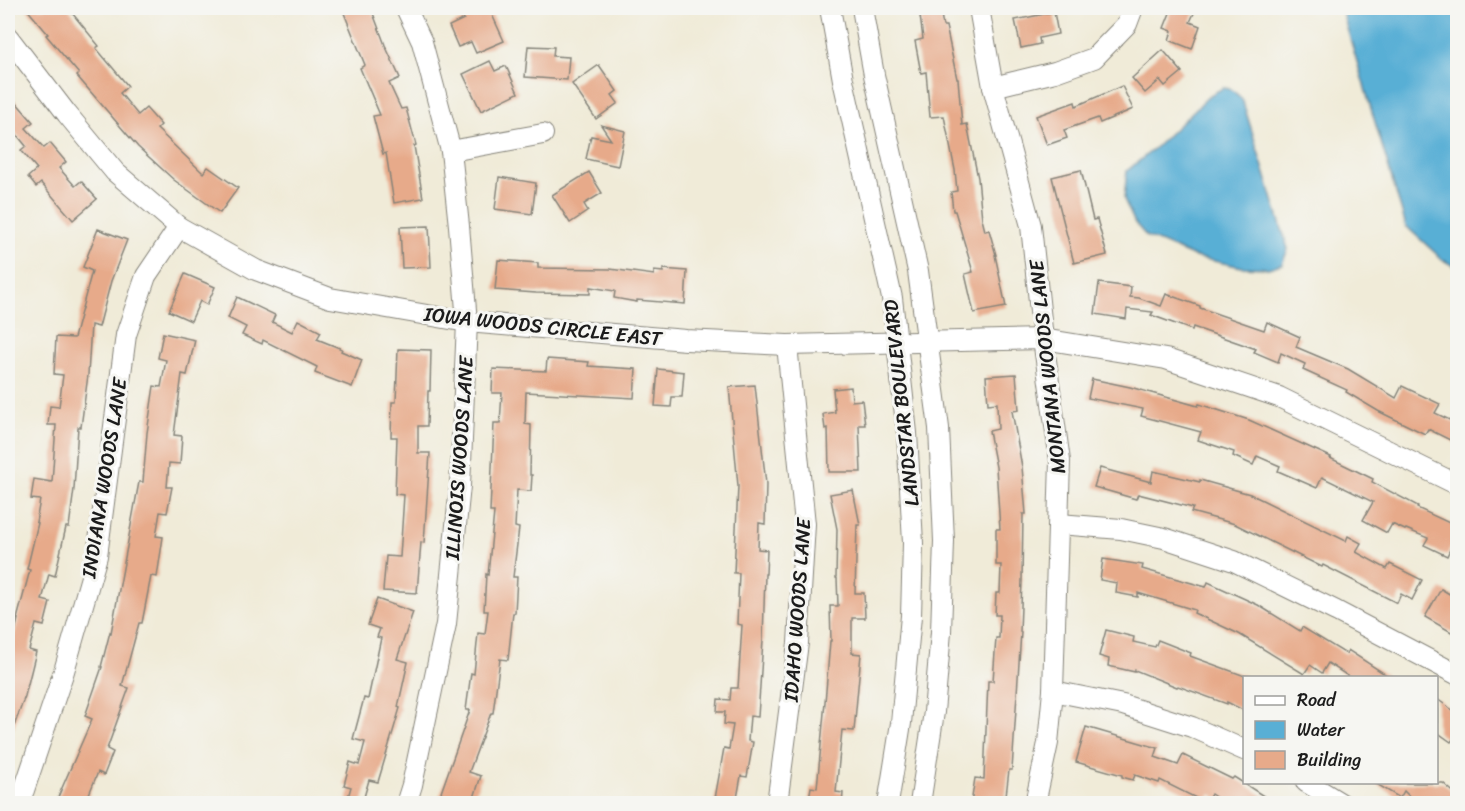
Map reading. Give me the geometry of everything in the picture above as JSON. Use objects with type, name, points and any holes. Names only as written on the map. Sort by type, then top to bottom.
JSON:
[{"type":"street","name":"ILLINOIS WOODS LANE","points":[[406,8],[422,42],[451,151],[467,322],[460,486],[446,624],[406,804]]},
{"type":"street","name":"LANDSTAR BOULEVARD","points":[[830,8],[843,80],[892,298],[907,433],[913,543],[911,616],[901,723],[888,804]]},
{"type":"street","name":"LANDSTAR BOULEVARD","points":[[862,8],[874,75],[918,271],[939,428],[944,541],[941,632],[934,711],[920,804]]},
{"type":"street","name":"MONTANA WOODS LANE","points":[[979,8],[993,87],[1031,226],[1043,339],[1060,461],[1053,691],[1048,742],[1035,804]]},
{"type":"street","points":[[993,87],[1055,72],[1094,58],[1127,24],[1133,8]]},
{"type":"street","name":"IOWA WOODS CIRCLE EAST","points":[[8,37],[115,172],[179,227],[256,270],[330,298],[467,322],[692,341],[787,345],[1043,339],[1166,359],[1279,397],[1458,485]]},
{"type":"street","points":[[451,151],[543,134]]},
{"type":"street","name":"INDIANA WOODS LANE","points":[[18,804],[64,670],[97,556],[126,335],[146,276],[179,227]]},
{"type":"street","name":"IDAHO WOODS LANE","points":[[777,804],[798,643],[805,524],[787,345]]},
{"type":"street","points":[[1059,524],[1121,529],[1164,538],[1234,561],[1458,675]]},
{"type":"street","points":[[1053,691],[1123,705],[1192,727],[1243,749]]},
{"type":"street","points":[[1308,784],[1342,804]]},
{"type":"water","points":[[1341,8],[1457,8],[1457,268],[1443,260],[1406,226]]},
{"type":"water","points":[[1223,88],[1231,89],[1242,99],[1288,249],[1282,264],[1268,268],[1242,267],[1195,257],[1147,237],[1135,223],[1124,199],[1127,171],[1156,147],[1210,95]]},
{"type":"building","points":[[26,8],[68,8],[99,46],[96,48],[128,86],[120,93],[138,115],[146,108],[161,125],[157,129],[203,173],[208,167],[238,188],[220,213],[174,180],[138,147],[77,76],[79,74]]},
{"type":"building","points":[[342,8],[371,8],[400,78],[389,83],[401,109],[406,108],[416,145],[414,146],[423,198],[394,203],[386,153],[383,154],[373,116],[380,115],[360,68],[365,65]]},
{"type":"building","points":[[458,8],[489,8],[504,41],[476,53],[471,42],[458,47],[449,26],[464,19]]},
{"type":"building","points":[[919,8],[940,8],[943,26],[946,26],[958,79],[962,125],[967,124],[978,178],[982,219],[985,231],[989,230],[996,255],[1006,307],[974,313],[965,274],[973,272],[955,211],[953,211],[951,192],[957,191],[944,116],[930,117],[926,72],[921,73],[915,41],[923,39]]},
{"type":"building","points":[[1172,8],[1195,11],[1190,22],[1200,26],[1192,49],[1169,40],[1172,31],[1164,28]]},
{"type":"building","points":[[1054,12],[1058,34],[1039,38],[1040,44],[1021,48],[1015,20]]},
{"type":"building","points":[[528,46],[554,47],[553,56],[569,57],[567,80],[525,77]]},
{"type":"building","points":[[1163,50],[1182,72],[1165,86],[1160,80],[1145,93],[1132,78]]},
{"type":"building","points":[[490,61],[495,71],[506,66],[518,93],[481,111],[463,74]]},
{"type":"building","points":[[599,65],[617,91],[612,95],[618,103],[596,119],[572,84]]},
{"type":"building","points":[[1122,86],[1133,109],[1100,123],[1098,118],[1064,130],[1067,138],[1047,145],[1036,116],[1075,102],[1076,106]]},
{"type":"building","points":[[8,93],[33,122],[26,128],[44,148],[50,143],[66,162],[59,168],[75,186],[81,181],[97,199],[73,220],[41,183],[36,187],[28,177],[37,169],[21,150],[26,146],[8,124]]},
{"type":"building","points":[[601,125],[625,131],[618,166],[586,159],[591,136],[611,140]]},
{"type":"building","points":[[1081,170],[1093,220],[1097,219],[1107,255],[1074,263],[1052,177]]},
{"type":"building","points":[[589,172],[602,193],[584,204],[588,211],[570,223],[552,195]]},
{"type":"building","points":[[499,177],[536,183],[532,214],[495,209]]},
{"type":"building","points":[[429,226],[431,267],[402,268],[400,227]]},
{"type":"building","points":[[98,229],[127,240],[111,281],[99,327],[91,325],[88,375],[81,427],[78,427],[69,527],[66,527],[55,576],[49,574],[42,600],[50,602],[44,626],[36,624],[29,650],[36,652],[25,696],[8,740],[8,643],[12,644],[30,570],[27,569],[38,523],[36,522],[40,500],[31,499],[34,479],[52,482],[56,425],[48,425],[50,406],[59,407],[63,375],[54,374],[56,337],[74,338],[92,271],[83,267]]},
{"type":"building","points":[[498,260],[538,263],[538,268],[610,269],[654,275],[654,271],[663,272],[663,269],[687,271],[685,304],[637,300],[637,302],[614,298],[615,291],[590,287],[590,294],[495,290]]},
{"type":"building","points":[[185,274],[215,287],[207,305],[200,301],[191,321],[169,311]]},
{"type":"building","points":[[1099,283],[1131,287],[1130,297],[1161,306],[1166,294],[1264,330],[1267,322],[1300,337],[1296,347],[1348,369],[1396,398],[1402,386],[1440,404],[1435,413],[1458,424],[1458,444],[1428,429],[1425,434],[1378,411],[1346,392],[1347,390],[1303,370],[1305,364],[1281,353],[1278,362],[1254,352],[1256,349],[1193,327],[1192,330],[1151,315],[1153,312],[1127,309],[1126,319],[1095,314]]},
{"type":"building","points":[[237,297],[275,315],[272,322],[292,332],[298,320],[321,332],[317,339],[362,360],[352,387],[315,373],[317,367],[263,340],[262,344],[242,335],[246,327],[228,318]]},
{"type":"building","points":[[163,333],[195,340],[187,375],[182,374],[174,435],[182,436],[180,464],[169,463],[167,487],[172,487],[167,513],[160,512],[156,536],[163,537],[157,577],[151,576],[142,623],[139,623],[122,686],[129,688],[107,749],[113,752],[104,775],[98,772],[85,804],[55,804],[92,719],[85,716],[111,633],[139,482],[143,482],[154,386],[161,387],[166,360],[158,358]]},
{"type":"building","points":[[398,349],[431,350],[427,426],[418,426],[418,453],[430,453],[424,543],[421,542],[417,593],[383,591],[386,556],[400,557],[404,495],[395,494],[397,437],[391,437],[392,402],[396,402]]},
{"type":"building","points":[[547,359],[589,362],[588,366],[636,369],[634,398],[526,392],[525,424],[531,425],[531,491],[517,490],[515,527],[519,528],[513,577],[517,577],[515,613],[513,613],[508,660],[500,659],[493,713],[491,713],[469,772],[481,776],[473,801],[465,799],[463,804],[437,804],[470,710],[466,710],[471,673],[474,674],[478,633],[485,634],[488,611],[484,611],[494,512],[490,512],[494,423],[500,423],[502,393],[492,393],[493,369],[546,371]]},
{"type":"building","points":[[658,369],[684,372],[682,397],[672,397],[671,407],[655,406]]},
{"type":"building","points":[[1016,374],[1019,410],[1012,411],[1022,467],[1026,514],[1023,514],[1021,632],[1012,770],[1009,770],[1005,804],[971,804],[975,778],[984,779],[988,681],[993,681],[1000,615],[995,615],[996,593],[1000,593],[1001,565],[996,565],[996,529],[1000,529],[996,467],[989,431],[998,429],[997,403],[988,404],[986,376]]},
{"type":"building","points":[[1092,379],[1198,406],[1199,404],[1249,420],[1331,457],[1373,479],[1372,482],[1418,506],[1417,508],[1458,527],[1458,532],[1447,556],[1424,545],[1428,538],[1406,529],[1392,524],[1387,533],[1363,520],[1373,502],[1322,477],[1317,488],[1278,471],[1280,466],[1257,456],[1253,465],[1233,456],[1234,452],[1198,440],[1201,432],[1141,416],[1143,409],[1088,398]]},
{"type":"building","points":[[755,385],[766,484],[765,524],[759,523],[758,549],[767,550],[758,717],[750,716],[748,741],[753,742],[747,777],[741,776],[736,804],[714,804],[724,748],[729,749],[733,725],[724,724],[725,712],[717,712],[718,699],[730,700],[731,688],[738,688],[742,625],[737,624],[739,573],[734,573],[738,486],[729,387]]},
{"type":"building","points":[[851,387],[852,401],[862,400],[865,425],[859,425],[861,472],[829,472],[828,428],[825,429],[823,414],[835,412],[833,389]]},
{"type":"building","points":[[1100,468],[1151,482],[1153,471],[1200,482],[1200,480],[1250,494],[1346,541],[1348,536],[1361,543],[1356,552],[1387,569],[1390,564],[1422,580],[1412,600],[1401,594],[1397,603],[1235,524],[1191,512],[1193,508],[1138,494],[1136,499],[1094,487]]},
{"type":"building","points":[[853,490],[860,525],[857,525],[855,593],[864,593],[865,618],[852,618],[852,653],[861,654],[854,731],[842,730],[836,792],[843,793],[842,804],[808,804],[811,787],[817,788],[831,641],[830,606],[838,606],[837,529],[830,494]]},
{"type":"building","points":[[1103,559],[1143,565],[1142,569],[1206,587],[1208,582],[1258,605],[1300,631],[1302,627],[1346,654],[1348,650],[1388,676],[1348,676],[1328,663],[1322,673],[1310,665],[1304,674],[1239,634],[1194,613],[1195,610],[1138,593],[1138,597],[1116,593],[1117,583],[1100,580]]},
{"type":"building","points":[[1441,589],[1458,599],[1458,626],[1453,633],[1425,617]]},
{"type":"building","points":[[377,599],[413,612],[397,659],[408,662],[398,707],[400,708],[378,782],[369,780],[362,804],[346,804],[351,787],[344,785],[350,762],[359,765],[365,742],[353,739],[364,698],[368,699],[381,638],[377,637],[380,629],[368,625]]},
{"type":"building","points":[[1106,630],[1134,637],[1133,642],[1155,647],[1158,640],[1191,653],[1190,656],[1245,676],[1243,676],[1243,710],[1227,702],[1227,704],[1177,687],[1135,670],[1135,672],[1108,666],[1109,659],[1099,656]]},
{"type":"building","points":[[1438,700],[1458,714],[1458,733],[1451,742],[1438,733]]},
{"type":"building","points":[[1086,727],[1158,748],[1155,757],[1178,765],[1183,755],[1232,779],[1234,777],[1276,804],[1226,804],[1211,794],[1206,803],[1160,780],[1159,783],[1135,775],[1133,780],[1076,762]]},
{"type":"building","points":[[1443,783],[1458,796],[1458,804],[1417,804],[1404,791],[1400,798],[1377,784]]}]
